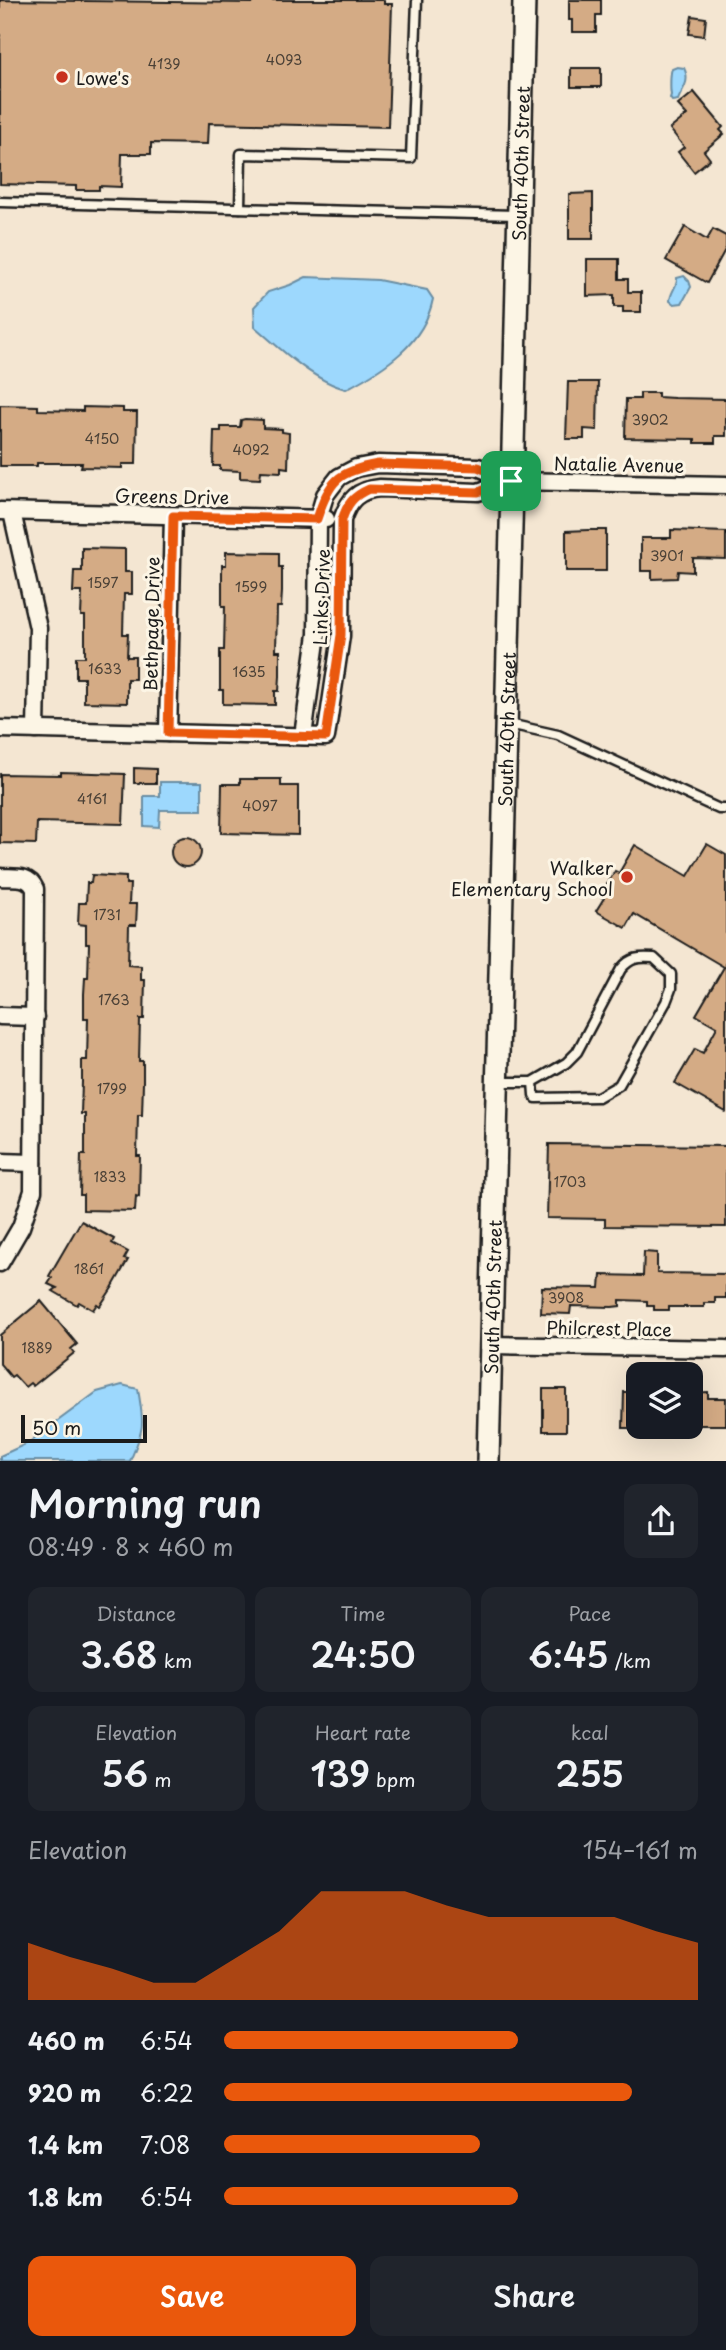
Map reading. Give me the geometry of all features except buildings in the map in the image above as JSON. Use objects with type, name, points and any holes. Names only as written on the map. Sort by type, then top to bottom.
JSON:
[{"type":"street","name":"South 40th Street","points":[[488,1461],[524,0]]},
{"type":"street","name":"Links Drive","points":[[303,736],[317,634],[317,519],[325,495],[339,477],[356,468],[378,464],[478,467],[511,481]]},
{"type":"street","name":"Natalie Avenue","points":[[511,481],[726,485]]},
{"type":"street","points":[[342,520],[347,506],[357,494],[369,489],[478,492],[511,481]]},
{"type":"street","points":[[6,511],[38,628],[36,730]]},
{"type":"street","name":"Greens Drive","points":[[6,511],[342,520]]},
{"type":"street","name":"Bethpage Drive","points":[[168,733],[173,516]]},
{"type":"street","name":"Links Drive","points":[[0,729],[326,737],[341,635],[342,520]]},
{"type":"street","points":[[0,877],[25,878],[32,882],[35,889],[33,1191],[21,1227],[0,1263]]},
{"type":"street","points":[[0,1016],[35,1017]]},
{"type":"street","points":[[0,1162],[33,1163]]},
{"type":"street","name":"Philcrest Place","points":[[492,1345],[726,1349]]},
{"type":"lane","points":[[240,208],[241,154],[411,158],[417,0]]},
{"type":"lane","points":[[0,202],[519,215]]},
{"type":"lane","points":[[506,724],[558,735],[719,809],[726,809]]},
{"type":"lane","points":[[498,1082],[534,1082],[566,1063],[577,1052],[621,969],[629,960],[640,957],[654,958],[671,974],[671,989],[666,1002],[618,1085],[598,1097],[536,1098],[534,1082]]},
{"type":"water","points":[[684,68],[686,81],[678,100],[672,101],[671,74],[672,69]]},
{"type":"water","points":[[684,276],[691,287],[682,303],[674,304],[670,298],[677,278]]},
{"type":"water","points":[[306,277],[378,280],[427,290],[433,299],[428,315],[412,342],[388,364],[346,389],[310,372],[255,327],[254,307],[268,292]]},
{"type":"water","points":[[160,782],[202,782],[202,810],[160,810],[159,827],[144,826],[144,796],[160,796]]},
{"type":"water","points":[[122,1385],[138,1389],[141,1410],[141,1433],[130,1461],[0,1461],[0,1456],[28,1443],[97,1392]]},
{"type":"place","name":"Lowe's","points":[[62,77]]},
{"type":"place","name":"Walker Elementary School","points":[[627,877]]},
{"type":"route","points":[[378,464],[478,467],[511,481],[478,492],[369,489],[357,494],[347,506],[342,520],[341,635],[326,737],[168,733],[173,516],[317,519],[325,495],[339,477],[356,468],[378,464]]}]
